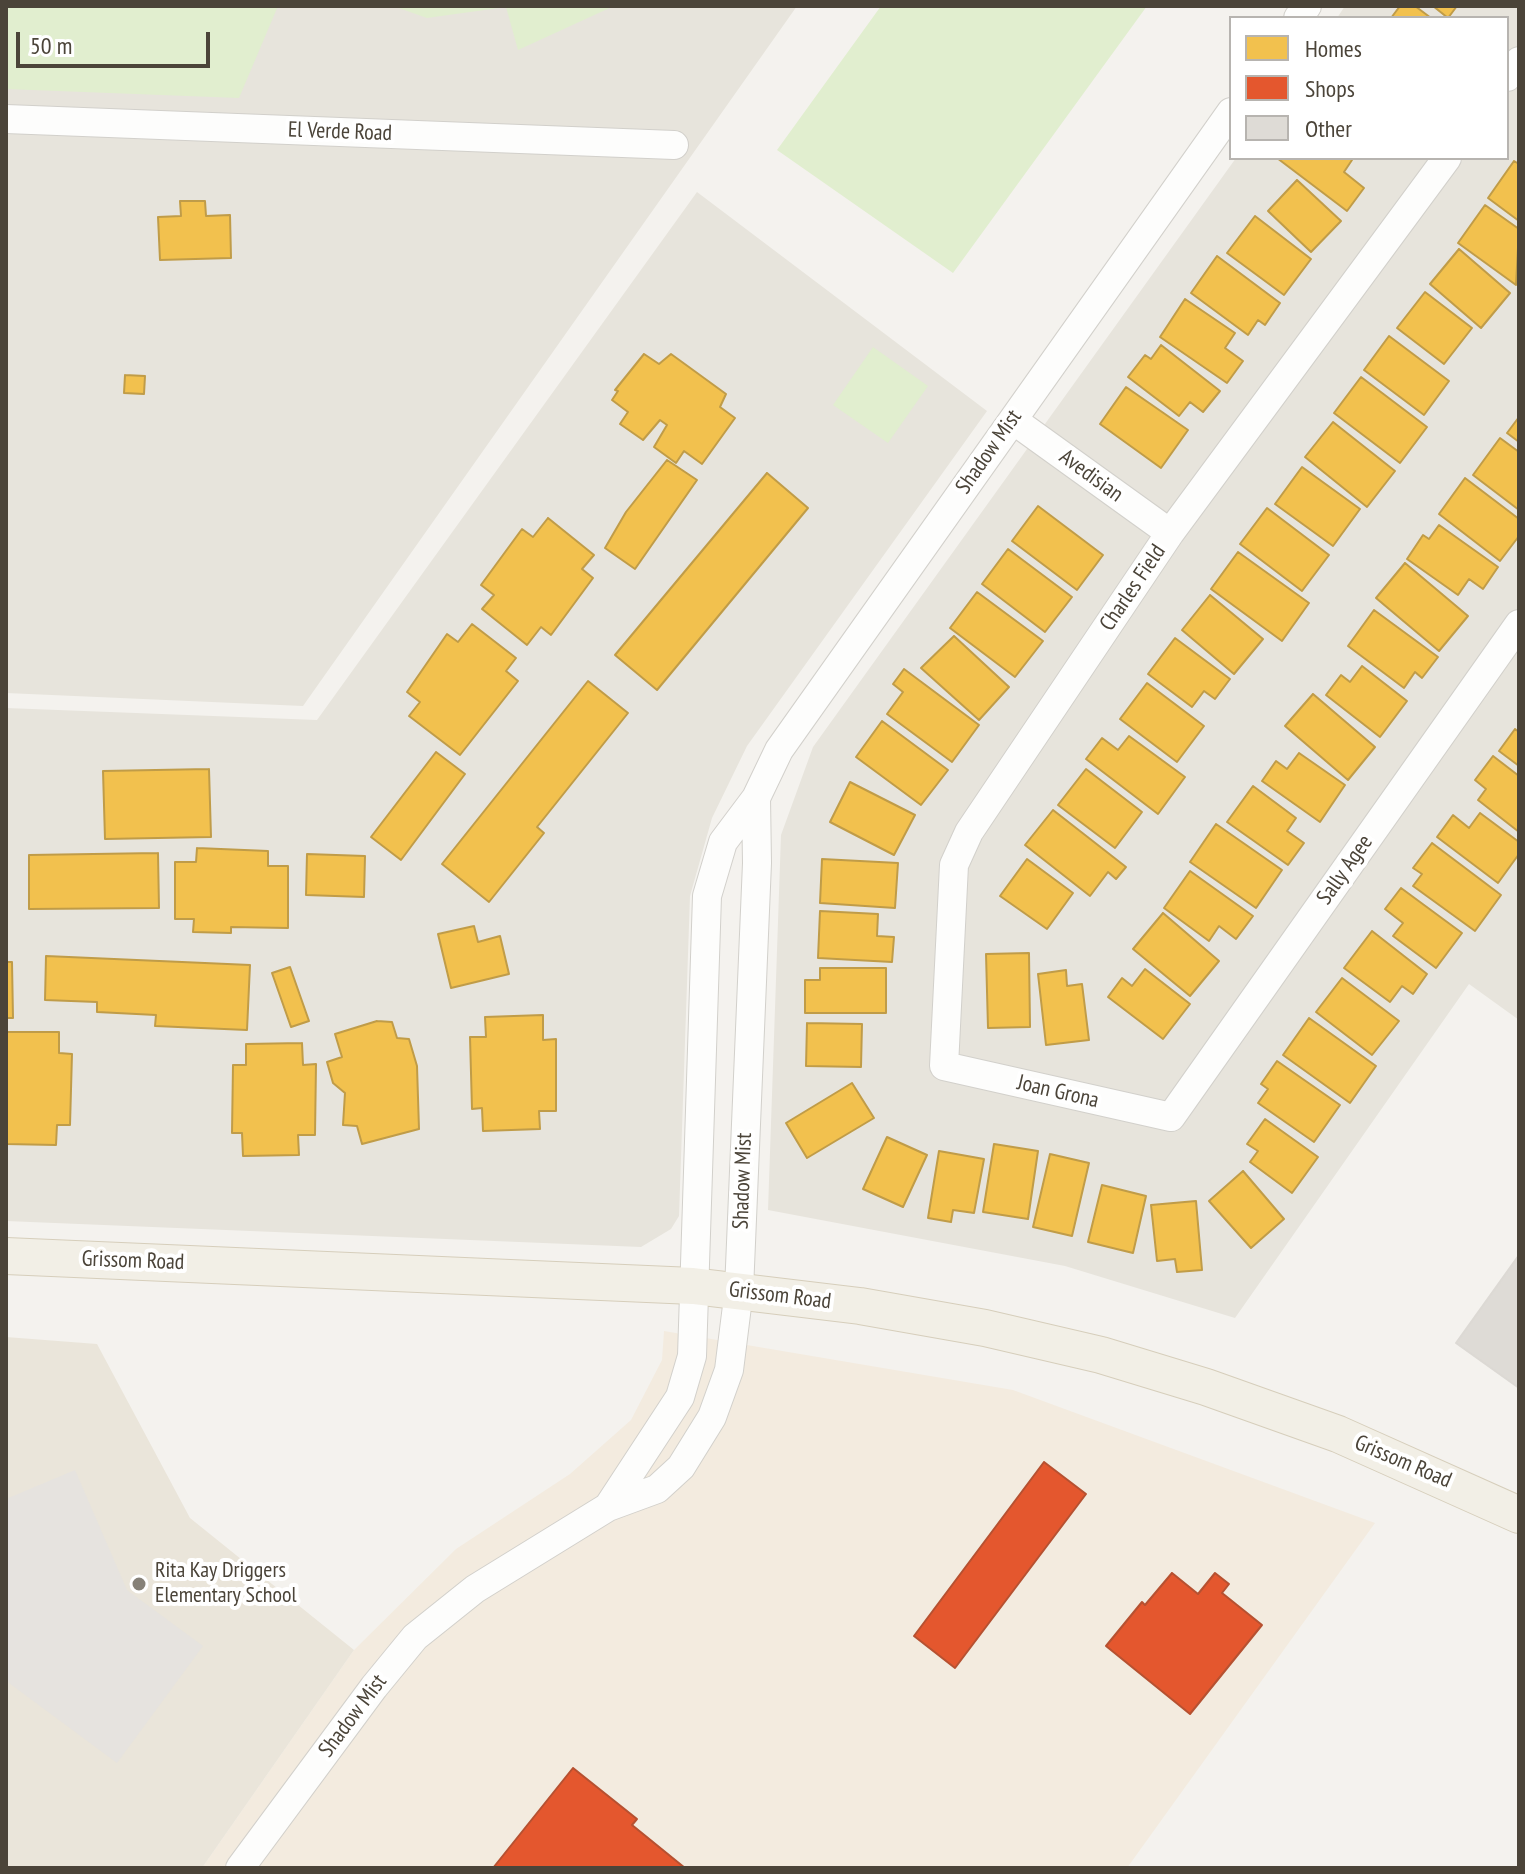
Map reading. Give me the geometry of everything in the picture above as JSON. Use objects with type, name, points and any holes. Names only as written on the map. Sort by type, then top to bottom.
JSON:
[{"type":"main road","name":"Grissom Road","points":[[6,1256],[693,1286],[860,1306],[985,1328],[1101,1355],[1338,1434],[1519,1515]]},
{"type":"street","name":"Shadow Mist","points":[[608,1507],[680,1397],[692,1356],[707,896],[723,842],[756,798],[779,750],[1229,115]]},
{"type":"street","name":"El Verde Road","points":[[6,119],[674,145]]},
{"type":"street","name":"Charles Field","points":[[944,1066],[954,865],[969,832],[1170,533],[1446,160]]},
{"type":"street","name":"Avedisian","points":[[1013,420],[1170,533]]},
{"type":"street","name":"Sally Agee","points":[[1171,1117],[1519,624]]},
{"type":"street","name":"Shadow Mist","points":[[240,1868],[374,1687],[415,1637],[475,1589],[608,1507],[657,1489],[681,1467],[712,1417],[729,1370],[739,1290],[756,798]]},
{"type":"street","name":"Joan Grona","points":[[944,1066],[1171,1117]]},
{"type":"shaded area","points":[[6,6],[797,6],[303,706],[6,693]]},
{"type":"shaded area","points":[[1345,6],[1519,6],[1519,1020],[1469,984],[1235,1318],[1065,1266],[768,1210],[781,835],[813,747],[1235,160],[1509,160],[1509,16],[1338,16]]},
{"type":"shaded area","points":[[697,192],[987,411],[747,746],[712,818],[690,896],[679,1216],[671,1229],[641,1247],[6,1221],[6,708],[317,720]]},
{"type":"shaded area","points":[[664,1331],[1013,1390],[1375,1523],[1127,1868],[202,1868],[354,1650],[456,1549],[570,1474],[631,1420],[662,1360]]},
{"type":"shaded area","name":"Rita Kay Driggers Elementary School","points":[[6,1337],[97,1344],[190,1518],[354,1650],[202,1868],[6,1868]]},
{"type":"shaded area","points":[[75,1470],[127,1590],[203,1646],[117,1763],[9,1683],[6,1676],[6,1499]]},
{"type":"green space","points":[[6,6],[278,6],[239,98],[6,89]]},
{"type":"green space","points":[[393,6],[614,6],[518,50],[506,7],[427,18]]},
{"type":"green space","points":[[881,6],[1147,6],[953,273],[777,150]]},
{"type":"green space","points":[[873,347],[928,386],[888,443],[833,405]]},
{"type":"building: Homes","points":[[1400,6],[1415,6],[1428,16],[1392,16]]},
{"type":"building: Homes","points":[[1433,6],[1457,6],[1450,16]]},
{"type":"building: Homes","points":[[1280,160],[1352,160],[1344,172],[1364,188],[1347,211]]},
{"type":"building: Homes","points":[[1514,161],[1519,164],[1519,221],[1488,198]]},
{"type":"building: Homes","points":[[1297,180],[1341,221],[1311,252],[1268,211]]},
{"type":"building: Homes","points":[[180,201],[205,201],[206,216],[230,215],[231,258],[160,260],[158,217],[181,216]]},
{"type":"building: Homes","points":[[1485,205],[1519,229],[1516,285],[1458,243]]},
{"type":"building: Homes","points":[[1255,216],[1311,259],[1284,295],[1227,253]]},
{"type":"building: Homes","points":[[1459,249],[1510,293],[1481,328],[1430,284]]},
{"type":"building: Homes","points":[[1217,256],[1280,303],[1265,325],[1258,320],[1248,335],[1191,293]]},
{"type":"building: Homes","points":[[1425,292],[1472,328],[1444,364],[1397,328]]},
{"type":"building: Homes","points":[[1185,299],[1235,333],[1225,348],[1243,361],[1227,383],[1160,337]]},
{"type":"building: Homes","points":[[1389,336],[1449,381],[1424,415],[1364,370]]},
{"type":"building: Homes","points":[[1161,345],[1220,391],[1203,412],[1190,402],[1179,416],[1128,377],[1145,355],[1151,359]]},
{"type":"building: Homes","points":[[644,354],[659,364],[671,354],[726,394],[720,407],[735,418],[702,464],[684,451],[676,463],[654,447],[667,425],[660,420],[643,440],[620,424],[628,412],[612,400],[618,391],[615,390]]},
{"type":"building: Homes","points":[[125,375],[145,376],[144,394],[124,393]]},
{"type":"building: Homes","points":[[1361,377],[1427,427],[1400,463],[1334,413]]},
{"type":"building: Homes","points":[[1126,387],[1188,430],[1161,468],[1100,424]]},
{"type":"building: Homes","points":[[1519,417],[1519,442],[1507,433]]},
{"type":"building: Homes","points":[[1333,422],[1395,471],[1367,507],[1305,457]]},
{"type":"building: Homes","points":[[1500,438],[1519,452],[1519,510],[1473,475]]},
{"type":"building: Homes","points":[[667,460],[697,480],[635,569],[605,548],[626,512]]},
{"type":"building: Homes","points":[[1302,467],[1360,509],[1333,546],[1275,504]]},
{"type":"building: Homes","points":[[767,473],[808,508],[657,690],[615,655]]},
{"type":"building: Homes","points":[[1465,478],[1519,519],[1519,536],[1500,561],[1439,514]]},
{"type":"building: Homes","points":[[1038,506],[1103,555],[1077,590],[1012,541]]},
{"type":"building: Homes","points":[[1267,508],[1329,555],[1302,591],[1240,544]]},
{"type":"building: Homes","points":[[548,518],[594,555],[582,569],[593,578],[551,635],[541,627],[527,645],[482,609],[494,595],[481,585],[522,529],[533,537]]},
{"type":"building: Homes","points":[[1439,525],[1498,567],[1483,589],[1469,579],[1458,595],[1407,559],[1423,535],[1429,539]]},
{"type":"building: Homes","points":[[1008,549],[1072,597],[1045,632],[982,584]]},
{"type":"building: Homes","points":[[1238,552],[1309,603],[1282,641],[1211,589]]},
{"type":"building: Homes","points":[[1405,563],[1468,616],[1439,651],[1376,598]]},
{"type":"building: Homes","points":[[977,592],[1043,641],[1015,677],[950,628]]},
{"type":"building: Homes","points":[[1210,595],[1263,639],[1234,674],[1182,630]]},
{"type":"building: Homes","points":[[1374,610],[1438,657],[1422,678],[1415,672],[1404,688],[1348,646]]},
{"type":"building: Homes","points":[[472,624],[516,658],[506,671],[518,681],[460,755],[409,716],[420,702],[407,692],[447,634],[458,642]]},
{"type":"building: Homes","points":[[954,636],[1009,687],[979,720],[921,668]]},
{"type":"building: Homes","points":[[1175,638],[1230,679],[1215,699],[1204,691],[1192,707],[1148,674]]},
{"type":"building: Homes","points":[[1362,666],[1407,701],[1380,737],[1326,695],[1341,675],[1350,682]]},
{"type":"building: Homes","points":[[904,669],[979,725],[952,762],[887,714],[903,692],[893,684]]},
{"type":"building: Homes","points":[[588,681],[628,713],[537,827],[544,833],[489,902],[442,864]]},
{"type":"building: Homes","points":[[1147,683],[1204,726],[1177,762],[1120,719]]},
{"type":"building: Homes","points":[[1313,694],[1375,747],[1348,780],[1285,726]]},
{"type":"building: Homes","points":[[882,721],[948,770],[921,805],[856,757]]},
{"type":"building: Homes","points":[[1515,729],[1519,732],[1519,766],[1499,751]]},
{"type":"building: Homes","points":[[1129,736],[1185,777],[1158,814],[1086,759],[1102,738],[1118,750]]},
{"type":"building: Homes","points":[[436,752],[465,774],[401,860],[371,837]]},
{"type":"building: Homes","points":[[1299,753],[1345,785],[1320,822],[1262,781],[1276,761],[1287,769]]},
{"type":"building: Homes","points":[[1493,756],[1519,776],[1519,832],[1478,800],[1486,789],[1475,780]]},
{"type":"building: Homes","points":[[209,769],[211,837],[105,839],[103,771]]},
{"type":"building: Homes","points":[[1086,769],[1142,812],[1115,848],[1058,805]]},
{"type":"building: Homes","points":[[850,782],[915,815],[894,855],[830,822]]},
{"type":"building: Homes","points":[[1253,786],[1296,818],[1287,831],[1304,843],[1288,865],[1227,822]]},
{"type":"building: Homes","points":[[1053,810],[1126,867],[1116,879],[1108,872],[1090,896],[1025,845]]},
{"type":"building: Homes","points":[[1480,813],[1519,842],[1519,854],[1498,883],[1437,837],[1453,815],[1469,828]]},
{"type":"building: Homes","points":[[1216,824],[1282,870],[1256,908],[1190,862]]},
{"type":"building: Homes","points":[[1432,843],[1501,895],[1475,931],[1413,886],[1422,874],[1413,868]]},
{"type":"building: Homes","points":[[197,848],[268,851],[268,866],[288,866],[288,928],[231,927],[231,933],[193,932],[194,919],[175,919],[175,862],[196,862]]},
{"type":"building: Homes","points":[[158,853],[159,908],[29,909],[29,855]]},
{"type":"building: Homes","points":[[307,854],[365,856],[364,897],[306,895]]},
{"type":"building: Homes","points":[[822,859],[898,863],[895,908],[820,903]]},
{"type":"building: Homes","points":[[1027,859],[1073,893],[1047,929],[1000,896]]},
{"type":"building: Homes","points":[[1190,871],[1253,916],[1236,939],[1219,926],[1209,941],[1164,908]]},
{"type":"building: Homes","points":[[1401,888],[1462,933],[1436,968],[1393,936],[1403,923],[1385,909]]},
{"type":"building: Homes","points":[[820,911],[878,914],[877,936],[894,937],[892,962],[818,958]]},
{"type":"building: Homes","points":[[1163,913],[1219,961],[1190,996],[1133,949]]},
{"type":"building: Homes","points":[[474,926],[478,942],[500,936],[509,974],[451,988],[438,934]]},
{"type":"building: Homes","points":[[1372,931],[1427,974],[1413,994],[1402,986],[1390,1002],[1344,968]]},
{"type":"building: Homes","points":[[1029,953],[1030,1027],[988,1028],[986,954]]},
{"type":"building: Homes","points":[[46,956],[250,965],[247,1030],[155,1026],[156,1015],[97,1012],[97,1002],[45,1000]]},
{"type":"building: Homes","points":[[6,962],[12,962],[13,1018],[6,1018]]},
{"type":"building: Homes","points":[[290,967],[309,1021],[291,1027],[272,973]]},
{"type":"building: Homes","points":[[820,968],[886,968],[886,1013],[805,1013],[805,980],[820,980]]},
{"type":"building: Homes","points":[[1145,969],[1190,1004],[1163,1039],[1108,997],[1122,978],[1132,986]]},
{"type":"building: Homes","points":[[1066,970],[1067,986],[1082,984],[1089,1040],[1046,1045],[1038,974]]},
{"type":"building: Homes","points":[[1342,978],[1399,1021],[1372,1055],[1316,1012]]},
{"type":"building: Homes","points":[[543,1015],[543,1040],[556,1039],[556,1111],[539,1111],[540,1129],[483,1131],[482,1108],[472,1109],[470,1037],[486,1037],[485,1017]]},
{"type":"building: Homes","points":[[1309,1018],[1376,1066],[1350,1103],[1283,1055]]},
{"type":"building: Homes","points":[[377,1021],[392,1022],[397,1038],[409,1039],[417,1066],[419,1129],[362,1144],[357,1126],[343,1125],[345,1093],[333,1083],[327,1062],[342,1057],[335,1034]]},
{"type":"building: Homes","points":[[807,1023],[862,1024],[861,1067],[806,1066]]},
{"type":"building: Homes","points":[[6,1032],[59,1032],[59,1053],[72,1054],[70,1125],[57,1125],[56,1145],[6,1144]]},
{"type":"building: Homes","points":[[302,1043],[303,1065],[316,1064],[315,1135],[298,1135],[299,1155],[243,1156],[242,1133],[232,1133],[233,1065],[246,1065],[246,1044]]},
{"type":"building: Homes","points":[[1277,1061],[1340,1105],[1314,1142],[1258,1103],[1268,1089],[1261,1084]]},
{"type":"building: Homes","points":[[852,1083],[874,1118],[807,1158],[786,1123]]},
{"type":"building: Homes","points":[[1265,1119],[1318,1157],[1292,1193],[1250,1162],[1258,1151],[1247,1144]]},
{"type":"building: Homes","points":[[887,1137],[927,1155],[903,1207],[863,1189]]},
{"type":"building: Homes","points":[[994,1144],[1038,1151],[1028,1219],[983,1212]]},
{"type":"building: Homes","points":[[939,1151],[984,1159],[974,1213],[953,1210],[951,1222],[928,1218]]},
{"type":"building: Homes","points":[[1050,1154],[1089,1163],[1072,1236],[1033,1227]]},
{"type":"building: Homes","points":[[1243,1171],[1284,1219],[1251,1248],[1209,1201]]},
{"type":"building: Homes","points":[[1102,1185],[1146,1196],[1133,1253],[1088,1242]]},
{"type":"building: Homes","points":[[1196,1201],[1202,1270],[1177,1272],[1175,1259],[1157,1261],[1151,1205]]},
{"type":"building: Shops","points":[[1044,1462],[1086,1494],[955,1668],[914,1636]]},
{"type":"building: Shops","points":[[1172,1573],[1198,1594],[1215,1573],[1229,1584],[1222,1593],[1262,1625],[1190,1714],[1106,1646],[1142,1602],[1145,1605]]},
{"type":"building: Shops","points":[[573,1768],[637,1819],[632,1825],[685,1868],[493,1868]]},
{"type":"building: Other","points":[[1519,1255],[1519,1388],[1456,1343]]},
{"type":"place","name":"Rita Kay Driggers Elementary School","points":[[139,1584]]}]
